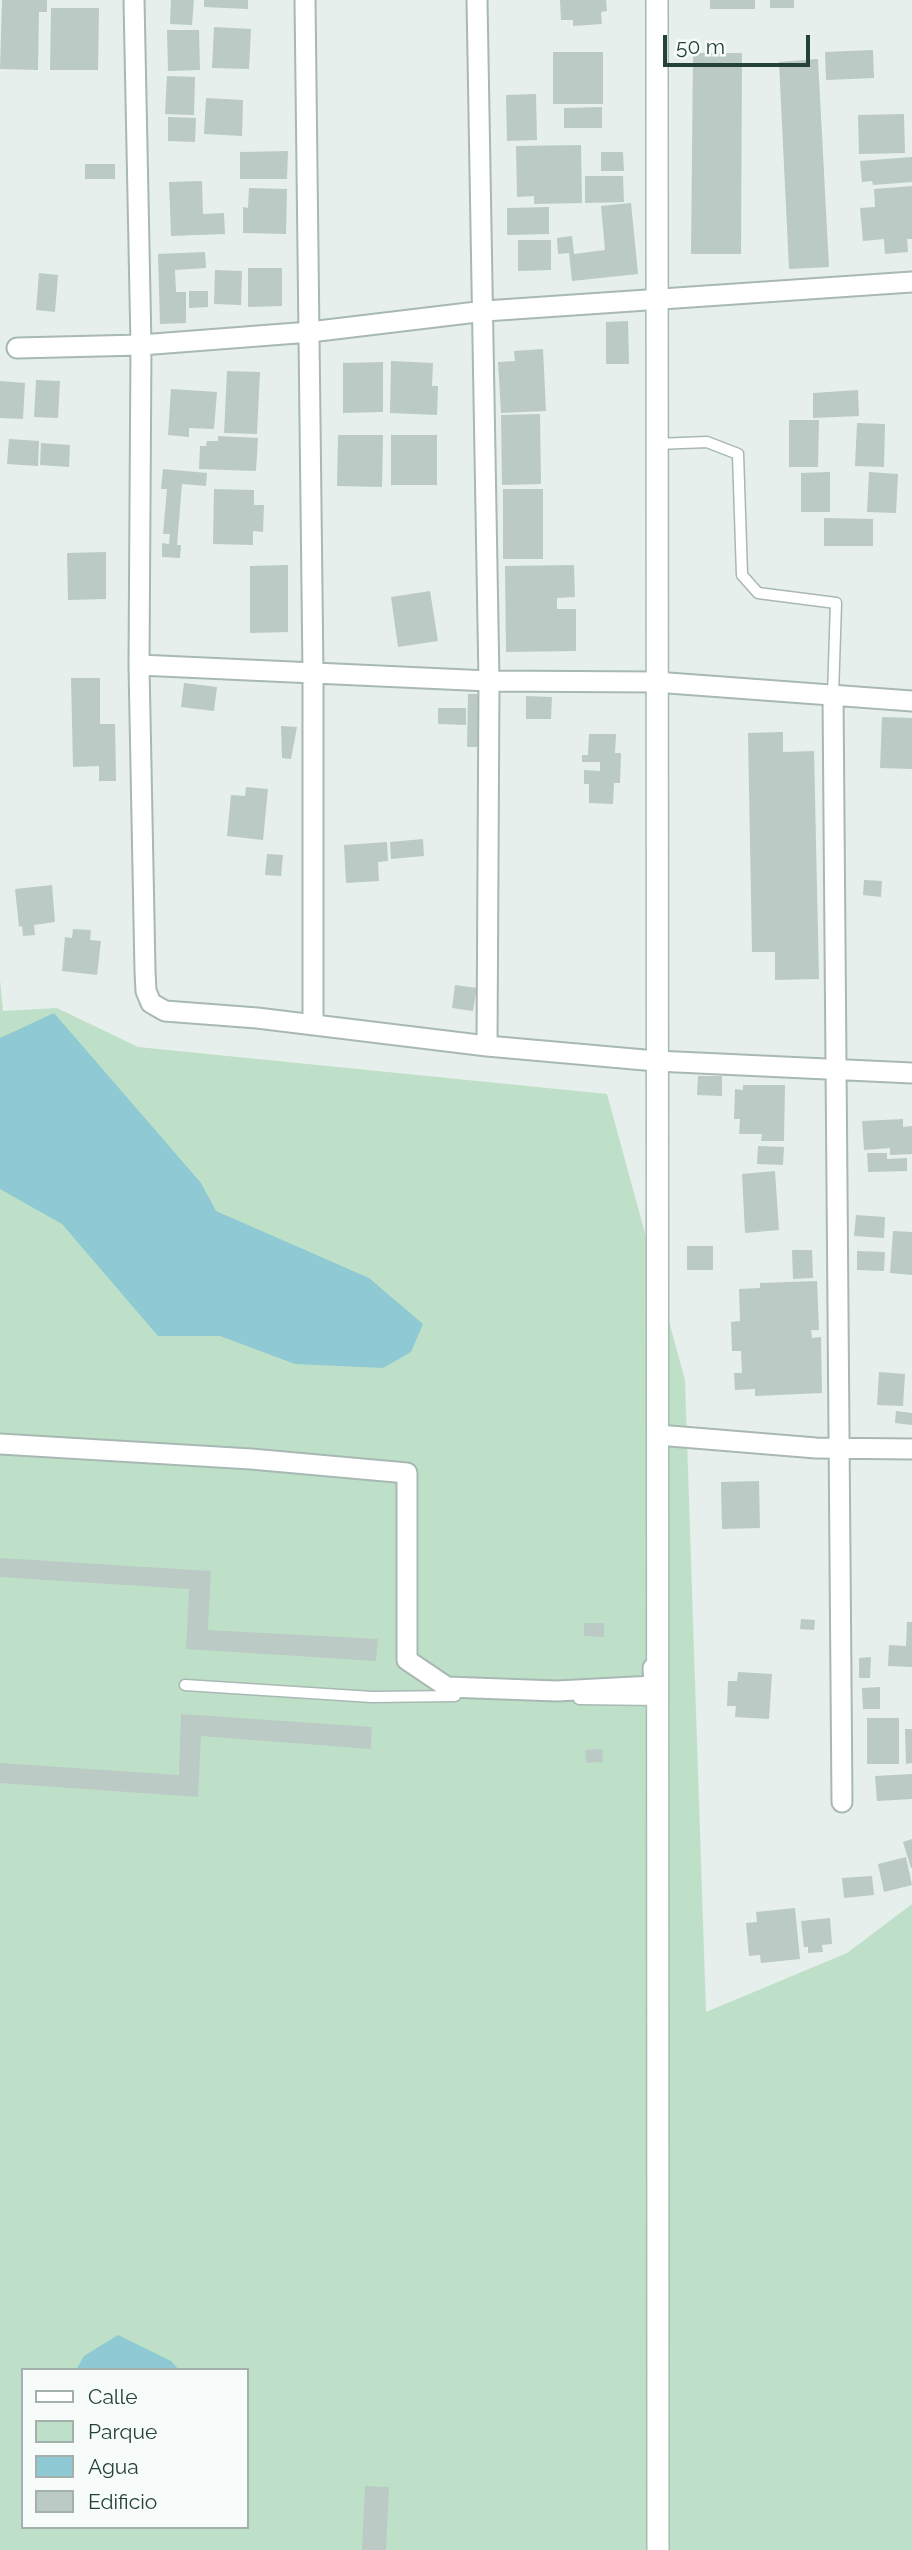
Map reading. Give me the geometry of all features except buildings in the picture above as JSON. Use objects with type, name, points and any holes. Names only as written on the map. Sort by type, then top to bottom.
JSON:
[{"type":"street","points":[[134,0],[141,345],[139,665],[145,971],[150,1003],[165,1011],[656,1061],[912,1073]]},
{"type":"street","points":[[305,0],[313,673],[313,1025]]},
{"type":"street","points":[[477,0],[485,311],[489,681],[487,1045]]},
{"type":"street","points":[[657,0],[655,682],[659,1700],[658,2550]]},
{"type":"street","points":[[17,348],[141,345],[310,332],[485,311],[912,282]]},
{"type":"street","points":[[139,665],[489,681],[655,682],[912,701]]},
{"type":"street","points":[[833,695],[842,1802]]},
{"type":"street","points":[[0,1444],[251,1459],[407,1472],[407,1660],[447,1687],[557,1691],[654,1686],[651,1560],[657,1342]]},
{"type":"street","points":[[658,1435],[838,1448],[912,1448]]},
{"type":"lane","points":[[657,443],[707,442],[738,454],[742,575],[758,593],[836,603],[833,695]]},
{"type":"lane","points":[[185,1685],[372,1697],[659,1700]]},
{"type":"green space","points":[[0,980],[3,1011],[57,1008],[138,1047],[607,1094],[685,1380],[706,2012],[847,1953],[912,1904],[912,2550],[0,2550]]},
{"type":"water","points":[[54,1013],[201,1183],[216,1211],[369,1278],[423,1324],[411,1352],[383,1368],[295,1364],[220,1336],[158,1336],[62,1224],[0,1189],[0,1038]]},
{"type":"water","points":[[118,2335],[171,2361],[177,2368],[77,2368],[84,2356]]}]
